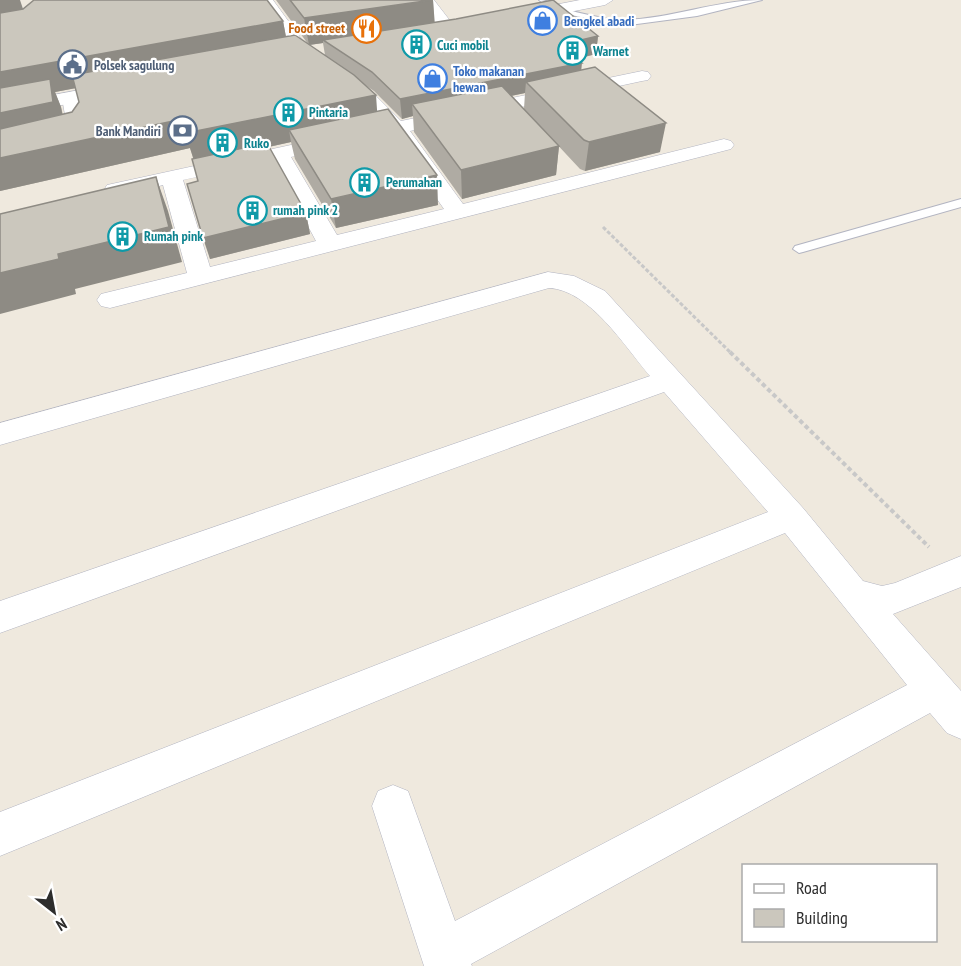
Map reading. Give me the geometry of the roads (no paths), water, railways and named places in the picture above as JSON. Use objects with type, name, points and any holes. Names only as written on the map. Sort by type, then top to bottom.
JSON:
[{"type":"street","points":[[265,0],[304,55],[366,97],[398,128],[458,212]]},
{"type":"street","points":[[426,0],[456,30]]},
{"type":"street","points":[[497,21],[550,5],[605,0]]},
{"type":"street","points":[[428,34],[456,30]]},
{"type":"street","points":[[284,57],[326,51]]},
{"type":"street","points":[[111,192],[171,176],[642,76]]},
{"type":"street","points":[[0,111],[140,85]]},
{"type":"street","points":[[597,86],[614,100]]},
{"type":"street","points":[[0,154],[75,136],[78,130],[71,98]]},
{"type":"street","points":[[507,105],[522,122]]},
{"type":"street","points":[[110,300],[577,182],[672,149],[724,145]]},
{"type":"street","points":[[279,153],[330,244]]},
{"type":"street","points":[[561,165],[577,182]]},
{"type":"street","points":[[171,176],[201,277]]},
{"type":"street","points":[[0,434],[548,280],[565,281],[596,297],[791,517],[852,593],[948,705],[446,959],[393,806]]},
{"type":"street","points":[[0,617],[669,380]]},
{"type":"street","points":[[0,834],[791,517]]},
{"type":"street","points":[[852,593],[882,601],[898,598],[959,574]]},
{"type":"lane","points":[[550,5],[622,23],[697,13],[758,0]]},
{"type":"lane","points":[[799,249],[961,203]]},
{"type":"place","name":"Bengkel abadi","points":[[543,21]]},
{"type":"place","name":"Food street","points":[[366,28]]},
{"type":"place","name":"Cuci mobil","points":[[416,45]]},
{"type":"place","name":"Warnet","points":[[572,51]]},
{"type":"place","name":"Polsek sagulung","points":[[73,65]]},
{"type":"place","name":"Toko makanan hewan","points":[[432,79]]},
{"type":"place","name":"Pintaria","points":[[288,112]]},
{"type":"place","name":"Bank Mandiri","points":[[182,131]]},
{"type":"place","name":"Ruko","points":[[223,143]]},
{"type":"place","name":"Perumahan","points":[[365,182]]},
{"type":"place","name":"rumah pink 2","points":[[252,210]]},
{"type":"place","name":"Rumah pink","points":[[123,236]]}]
